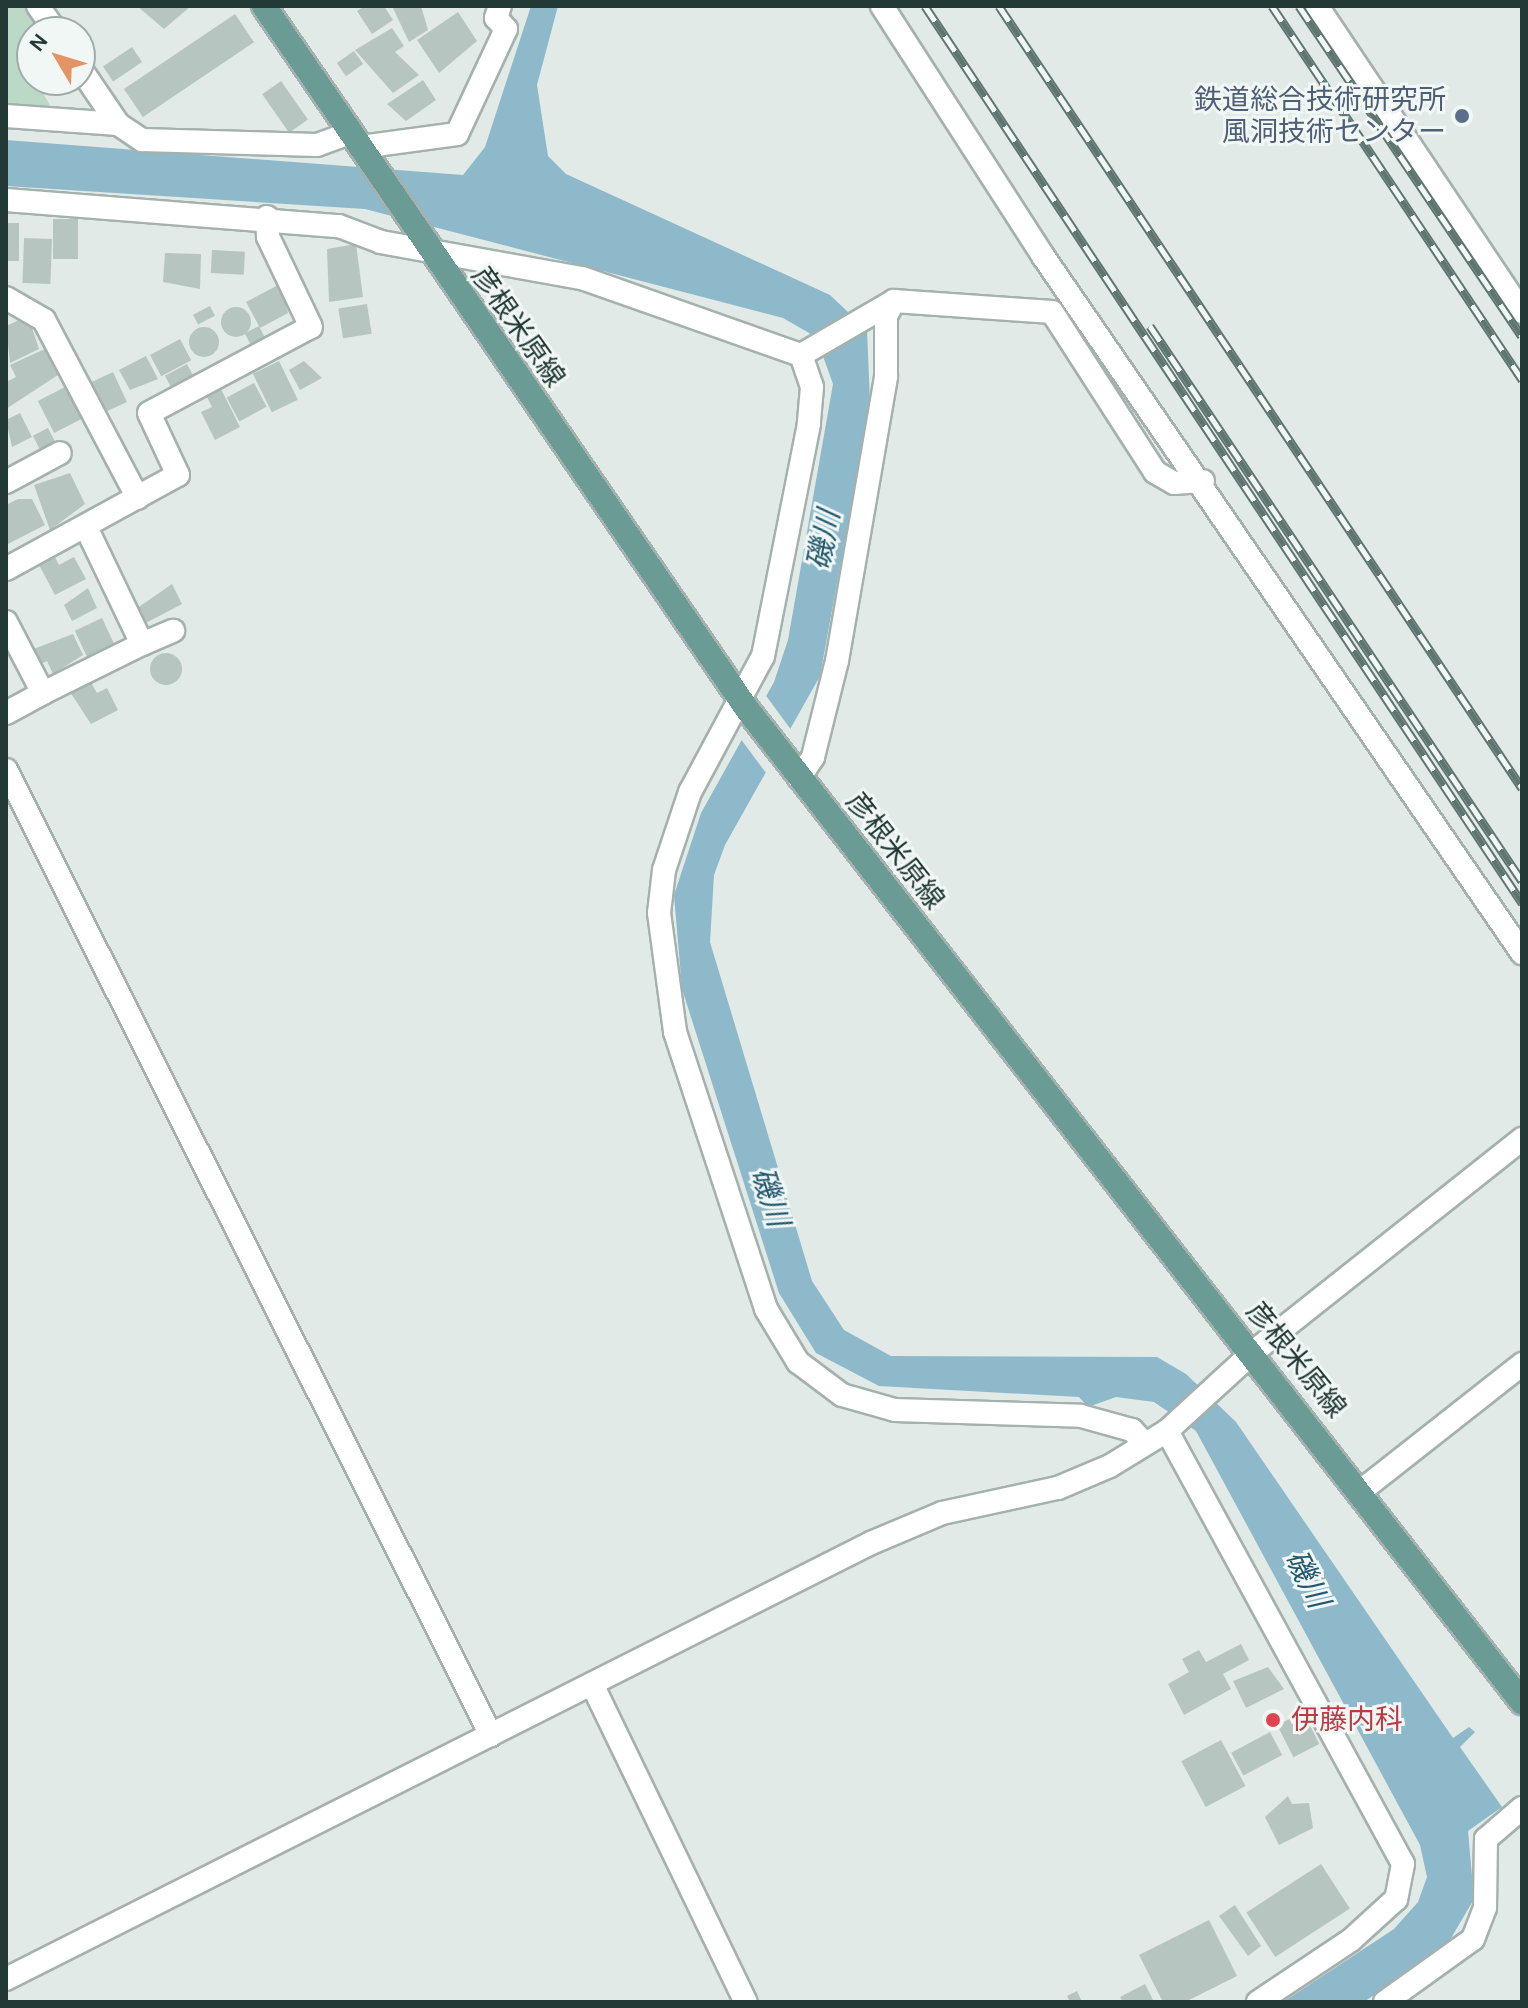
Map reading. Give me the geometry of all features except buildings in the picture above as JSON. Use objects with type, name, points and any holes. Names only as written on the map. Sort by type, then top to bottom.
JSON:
[{"type":"main road","name":"彦根米原線","points":[[264,6],[423,242],[744,705],[1362,1490],[1522,1702]]},
{"type":"street","points":[[882,6],[1043,256],[1203,481],[1522,953]]},
{"type":"street","points":[[1317,6],[1522,312]]},
{"type":"street","points":[[96,92],[118,124],[142,140],[359,145],[457,134],[506,29],[494,10]]},
{"type":"street","points":[[6,116],[118,124]]},
{"type":"street","points":[[6,200],[267,217],[423,242],[596,282],[806,352],[887,304],[1052,312],[1155,472],[1174,483],[1203,481]]},
{"type":"street","points":[[6,569],[178,475],[149,413],[311,327],[268,237],[267,217]]},
{"type":"street","points":[[6,298],[44,320],[138,498]]},
{"type":"street","points":[[795,773],[813,757],[837,661],[886,376],[887,304]]},
{"type":"street","points":[[806,352],[812,387],[809,424],[763,656],[744,705],[690,792],[664,870],[659,913],[675,1032],[766,1309],[798,1362],[842,1395],[895,1410],[1081,1416],[1132,1430],[1145,1444]]},
{"type":"street","points":[[6,482],[60,453]]},
{"type":"street","points":[[86,527],[142,644]]},
{"type":"street","points":[[6,622],[43,693]]},
{"type":"street","points":[[6,713],[173,631]]},
{"type":"street","points":[[6,770],[491,1735]]},
{"type":"street","points":[[6,1979],[871,1543],[942,1513],[1058,1488],[1145,1444],[1168,1429],[1252,1353],[1522,1139]]},
{"type":"street","points":[[1362,1490],[1522,1364]]},
{"type":"street","points":[[1168,1429],[1403,1864],[1396,1899],[1351,1940],[1258,2002]]},
{"type":"street","points":[[592,1684],[746,2002]]},
{"type":"street","points":[[1385,2002],[1473,1939],[1485,1908],[1486,1839],[1522,1808]]},
{"type":"green space","points":[[6,6],[31,6],[38,16],[16,16],[16,96],[45,96],[53,111],[6,107]]},
{"type":"water","name":"磯川","points":[[531,6],[558,6],[537,85],[548,156],[566,174],[830,295],[867,330],[870,402],[820,676],[725,845],[714,875],[710,942],[812,1281],[844,1330],[891,1356],[1157,1357],[1186,1374],[1236,1422],[1453,1738],[1469,1727],[1475,1732],[1460,1747],[1502,1807],[1468,1831],[1474,1899],[1450,1940],[1364,2002],[1283,2002],[1394,1929],[1418,1902],[1427,1877],[1420,1845],[1196,1431],[1154,1402],[1116,1397],[1088,1407],[1079,1397],[879,1386],[816,1353],[779,1293],[682,989],[674,895],[701,813],[774,682],[788,640],[833,384],[816,337],[783,318],[365,209],[6,186],[6,140],[463,175],[485,147]]},
{"type":"pier","points":[[764,693],[795,735],[772,781],[740,738]]},
{"type":"railway","points":[[925,6],[1522,903]]},
{"type":"railway","points":[[999,6],[1522,788]]},
{"type":"railway","points":[[1272,6],[1522,380]]},
{"type":"railway","points":[[1299,6],[1522,336]]},
{"type":"railway","points":[[1150,326],[1522,881]]},
{"type":"place","name":"鉄道総合技術研究所 風洞技術センター","points":[[1462,116]]},
{"type":"place","name":"伊藤内科","points":[[1273,1720]]}]
